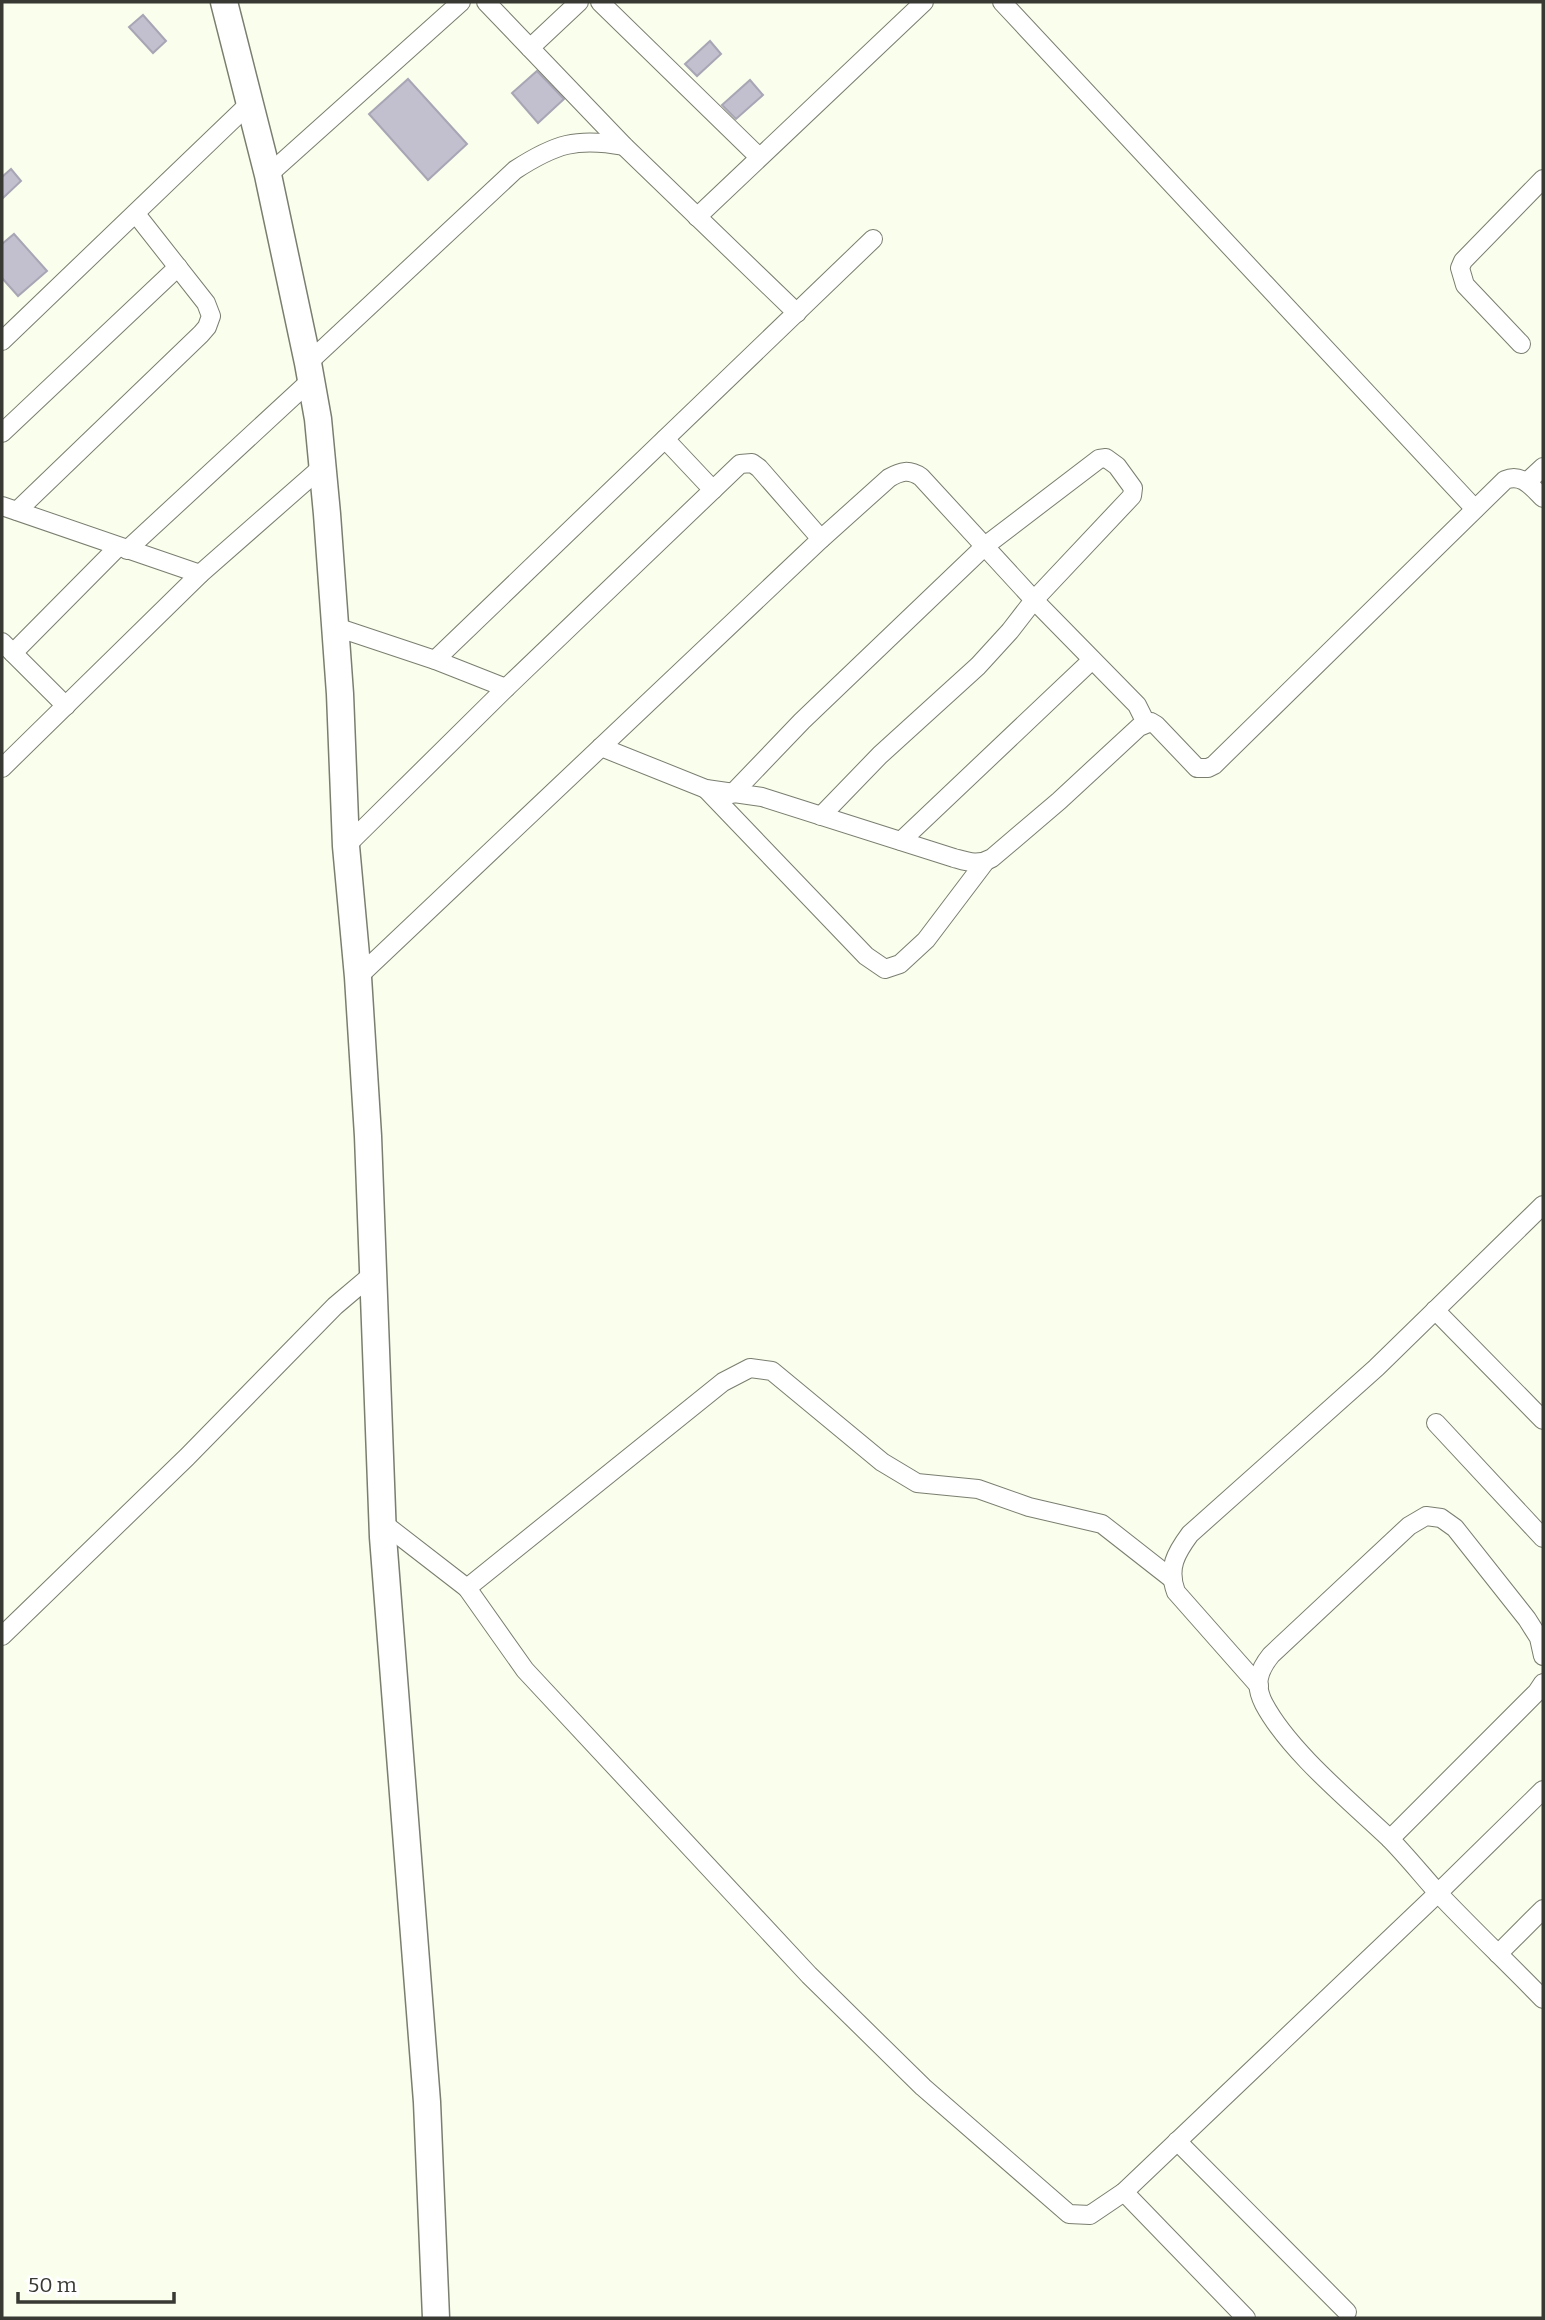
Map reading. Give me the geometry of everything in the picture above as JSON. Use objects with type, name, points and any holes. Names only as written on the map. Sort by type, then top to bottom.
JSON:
[{"type":"street","points":[[224,2],[268,175],[310,371],[323,466],[336,627],[346,846],[368,1136],[383,1523],[427,2102],[436,2318]]},
{"type":"street","points":[[268,175],[461,2]]},
{"type":"street","points":[[486,2],[624,146],[797,313]]},
{"type":"street","points":[[530,48],[579,2]]},
{"type":"street","points":[[600,2],[759,157]]},
{"type":"street","points":[[697,217],[924,2]]},
{"type":"street","points":[[1002,2],[1475,509]]},
{"type":"street","points":[[2,341],[250,103]]},
{"type":"street","points":[[66,706],[8,648],[122,549],[310,371],[515,170],[549,150],[571,144],[597,141],[624,146]]},
{"type":"street","points":[[1521,344],[1465,285],[1460,268],[1463,261],[1543,179]]},
{"type":"street","points":[[136,215],[211,309],[207,327],[9,509],[200,574]]},
{"type":"street","points":[[435,660],[873,239]]},
{"type":"street","points":[[2,433],[177,267]]},
{"type":"street","points":[[665,439],[713,490]]},
{"type":"street","points":[[732,794],[802,721],[985,546],[1099,459],[1106,458],[1117,467],[1133,488],[1132,496],[1034,600],[978,666],[880,755],[821,816]]},
{"type":"street","points":[[346,846],[740,464],[752,463],[821,539]]},
{"type":"street","points":[[2,768],[200,574],[323,466]]},
{"type":"street","points":[[1527,482],[1543,467]]},
{"type":"street","points":[[358,977],[821,539],[889,478],[906,471],[921,477],[1034,600],[1141,710],[1146,723]]},
{"type":"street","points":[[601,747],[706,789],[762,797],[972,863],[985,862],[992,859],[1146,723],[1156,725],[1197,768],[1214,765],[1505,480],[1512,477],[1527,482],[1543,498]]},
{"type":"street","points":[[336,627],[435,660],[506,688]]},
{"type":"street","points":[[901,841],[1092,660]]},
{"type":"street","points":[[706,789],[866,956],[885,969],[900,964],[926,940],[985,862]]},
{"type":"street","points":[[1259,1686],[1176,1591],[1171,1578],[1172,1564],[1179,1548],[1190,1534],[1376,1368],[1543,1205]]},
{"type":"street","points":[[2,1636],[187,1457],[335,1306],[374,1273]]},
{"type":"street","points":[[1435,1310],[1543,1420]]},
{"type":"street","points":[[467,1588],[723,1382],[750,1368],[772,1371],[882,1462],[917,1483],[978,1489],[1029,1507],[1102,1524],[1171,1578]]},
{"type":"street","points":[[1436,1423],[1543,1538]]},
{"type":"street","points":[[1543,1657],[1541,1636],[1455,1528],[1441,1518],[1426,1516],[1409,1526],[1356,1573],[1271,1655],[1260,1669],[1259,1686],[1264,1703],[1284,1734],[1340,1793],[1390,1839],[1438,1893],[1543,1999]]},
{"type":"street","points":[[383,1523],[467,1588],[525,1671],[809,1975],[923,2087],[1069,2214],[1090,2215],[1124,2192],[1543,1790]]},
{"type":"street","points":[[1390,1839],[1543,1683]]},
{"type":"street","points":[[1498,1954],[1543,1909]]},
{"type":"street","points":[[1177,2141],[1347,2312]]},
{"type":"street","points":[[1124,2192],[1246,2318]]},
{"type":"building","points":[[143,15],[166,41],[153,53],[129,27]]},
{"type":"building","points":[[710,41],[721,54],[697,76],[685,64]]},
{"type":"building","points":[[537,71],[564,99],[538,123],[512,93]]},
{"type":"building","points":[[408,79],[467,144],[428,180],[369,114]]},
{"type":"building","points":[[750,80],[763,95],[736,119],[722,105]]},
{"type":"building","points":[[11,169],[21,181],[2,199],[2,177]]},
{"type":"building","points":[[14,234],[47,271],[18,296],[2,278],[2,244]]}]
